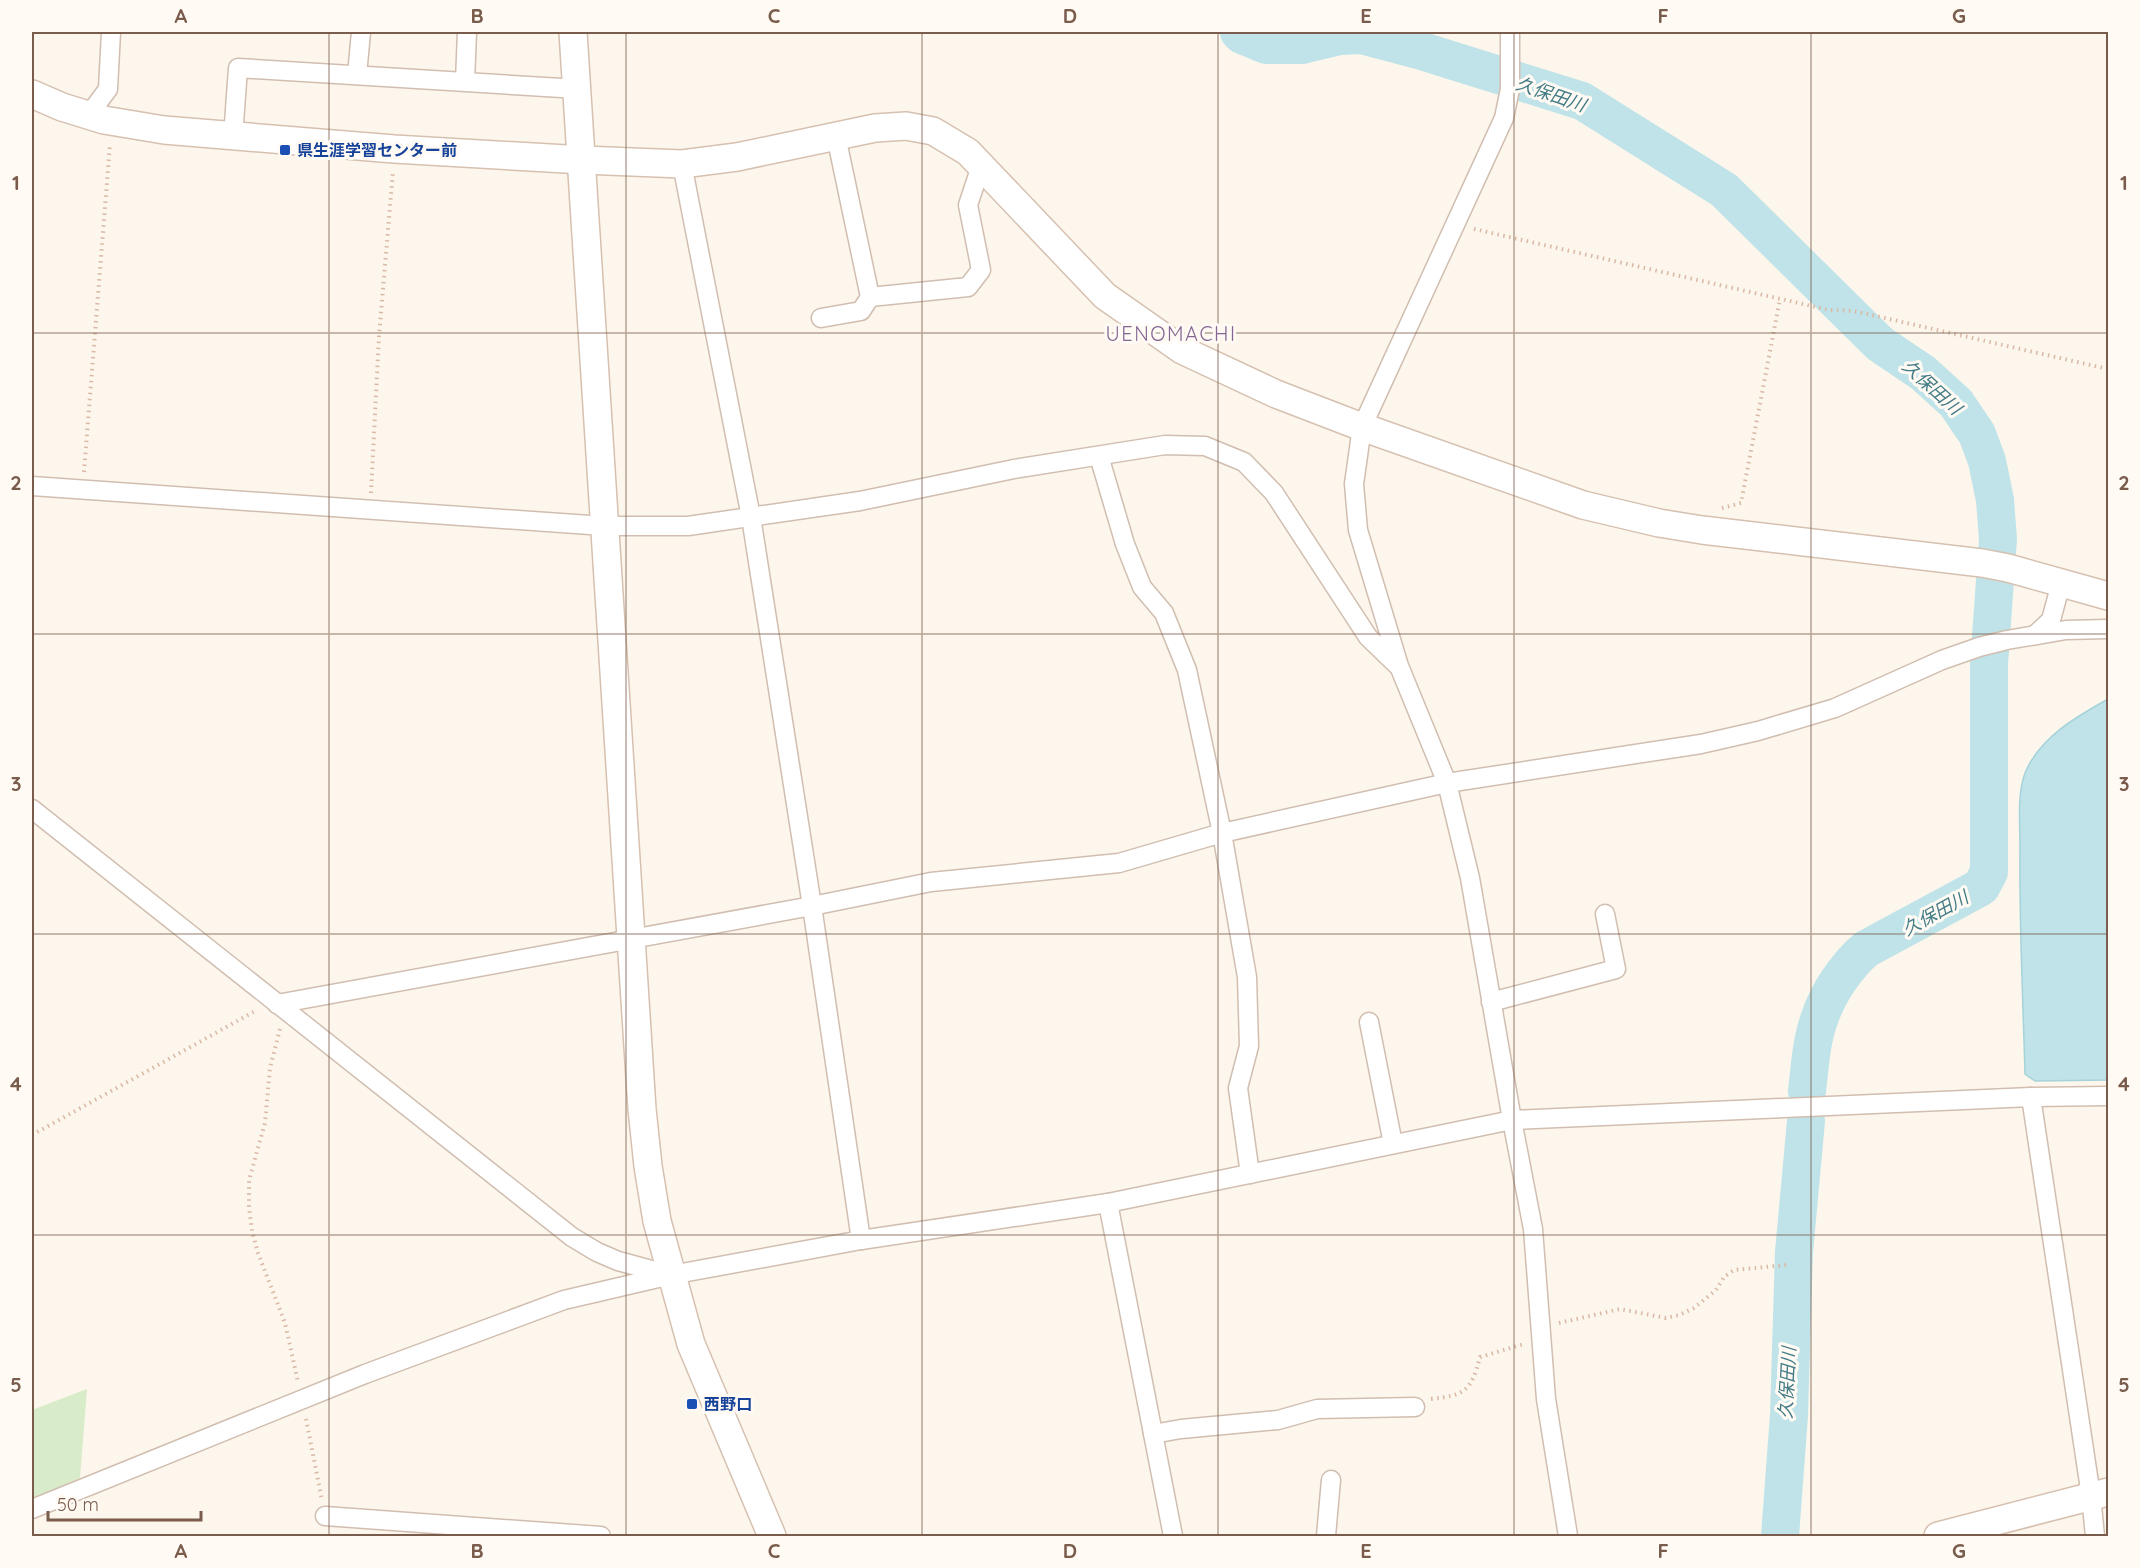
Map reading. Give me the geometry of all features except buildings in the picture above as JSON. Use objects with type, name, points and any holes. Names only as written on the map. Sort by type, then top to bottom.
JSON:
[{"type":"street","points":[[96,118],[108,89],[111,32]]},
{"type":"street","points":[[357,75],[361,32]]},
{"type":"street","points":[[465,81],[467,32]]},
{"type":"street","points":[[573,32],[642,1109],[648,1166],[657,1221],[691,1344],[772,1536]]},
{"type":"street","points":[[1509,32],[1510,89],[1504,118],[1362,427],[1354,484],[1358,530],[1399,666],[1447,783],[1470,878],[1533,1229],[1546,1399],[1568,1536]]},
{"type":"street","points":[[233,137],[238,68],[578,89]]},
{"type":"street","points":[[32,94],[96,118],[164,130],[394,149],[583,160],[682,164],[737,157],[875,128],[906,126],[933,131],[968,152],[1105,296],[1182,350],[1276,394],[1583,505],[1702,530],[1982,563],[2109,596]]},
{"type":"street","points":[[821,318],[861,312],[870,297],[836,136]]},
{"type":"street","points":[[682,164],[751,517],[861,1240]]},
{"type":"street","points":[[870,297],[968,287],[981,270],[968,206],[981,166]]},
{"type":"street","points":[[32,486],[604,526],[688,526],[860,501],[1014,469],[1165,445],[1204,446],[1244,462],[1274,493],[1368,637],[1399,666]]},
{"type":"street","points":[[1099,456],[1125,544],[1142,587],[1164,613],[1187,670],[1222,833],[1247,977],[1249,1046],[1238,1088],[1250,1174]]},
{"type":"street","points":[[2035,635],[2051,620],[2061,583]]},
{"type":"street","points":[[278,1005],[931,882],[1119,863],[1222,833],[1447,783],[1701,744],[1758,731],[1835,708],[1942,660],[1979,647],[2066,630],[2109,629]]},
{"type":"street","points":[[32,809],[572,1237],[618,1261],[671,1275]]},
{"type":"street","points":[[1491,1002],[1616,969],[1605,914]]},
{"type":"street","points":[[1369,1022],[1393,1144]]},
{"type":"street","points":[[32,1509],[365,1374],[564,1300],[671,1275],[861,1240],[1108,1203],[1512,1120],[2109,1095]]},
{"type":"street","points":[[2031,1097],[2100,1494],[2095,1536]]},
{"type":"street","points":[[1108,1203],[1173,1536]]},
{"type":"street","points":[[1153,1434],[1278,1419],[1317,1409],[1415,1407]]},
{"type":"street","points":[[1326,1536],[1331,1480]]},
{"type":"street","points":[[1938,1536],[2100,1494]]},
{"type":"street","points":[[325,1516],[601,1536]]},
{"type":"path","points":[[82,490],[110,145],[96,118]]},
{"type":"path","points":[[370,509],[379,336],[394,149]]},
{"type":"path","points":[[1455,224],[1828,310],[1854,311],[2109,369]]},
{"type":"path","points":[[1702,530],[1705,515],[1713,510],[1741,503],[1780,299]]},
{"type":"path","points":[[32,1135],[278,1005]]},
{"type":"path","points":[[278,1005],[265,1123],[249,1180],[249,1207],[258,1253],[285,1323],[325,1516]]},
{"type":"path","points":[[1415,1407],[1430,1399],[1455,1394],[1468,1388],[1480,1357],[1541,1333],[1620,1309],[1666,1318],[1679,1315],[1694,1308],[1716,1290],[1724,1277],[1734,1270],[1786,1265]]},
{"type":"green space","points":[[87,1389],[80,1478],[32,1499],[32,1410]]},
{"type":"water","points":[[2108,699],[2108,1080],[2035,1081],[2025,1074],[2020,903],[2022,782],[2032,760],[2049,739],[2060,729]]},
{"type":"waterway","name":"久保田川","points":[[1239,32],[1266,45],[1302,45],[1339,36],[1361,35],[1425,52],[1582,101],[1724,190],[1880,344],[1923,373],[1956,403],[1977,434],[1987,461],[1995,500],[1998,539],[1989,664],[1989,872],[1981,887],[1866,949],[1845,971],[1823,1008],[1817,1026],[1807,1091]]},
{"type":"waterway","name":"久保田川","points":[[1780,1536],[1789,1415],[1794,1252],[1806,1121]]},
{"type":"place","name":"県生涯学習センター前","points":[[285,150]]},
{"type":"place","name":"西野口","points":[[692,1404]]},
{"type":"district","name":"UENOMACHI","points":[[1171,333]]}]
